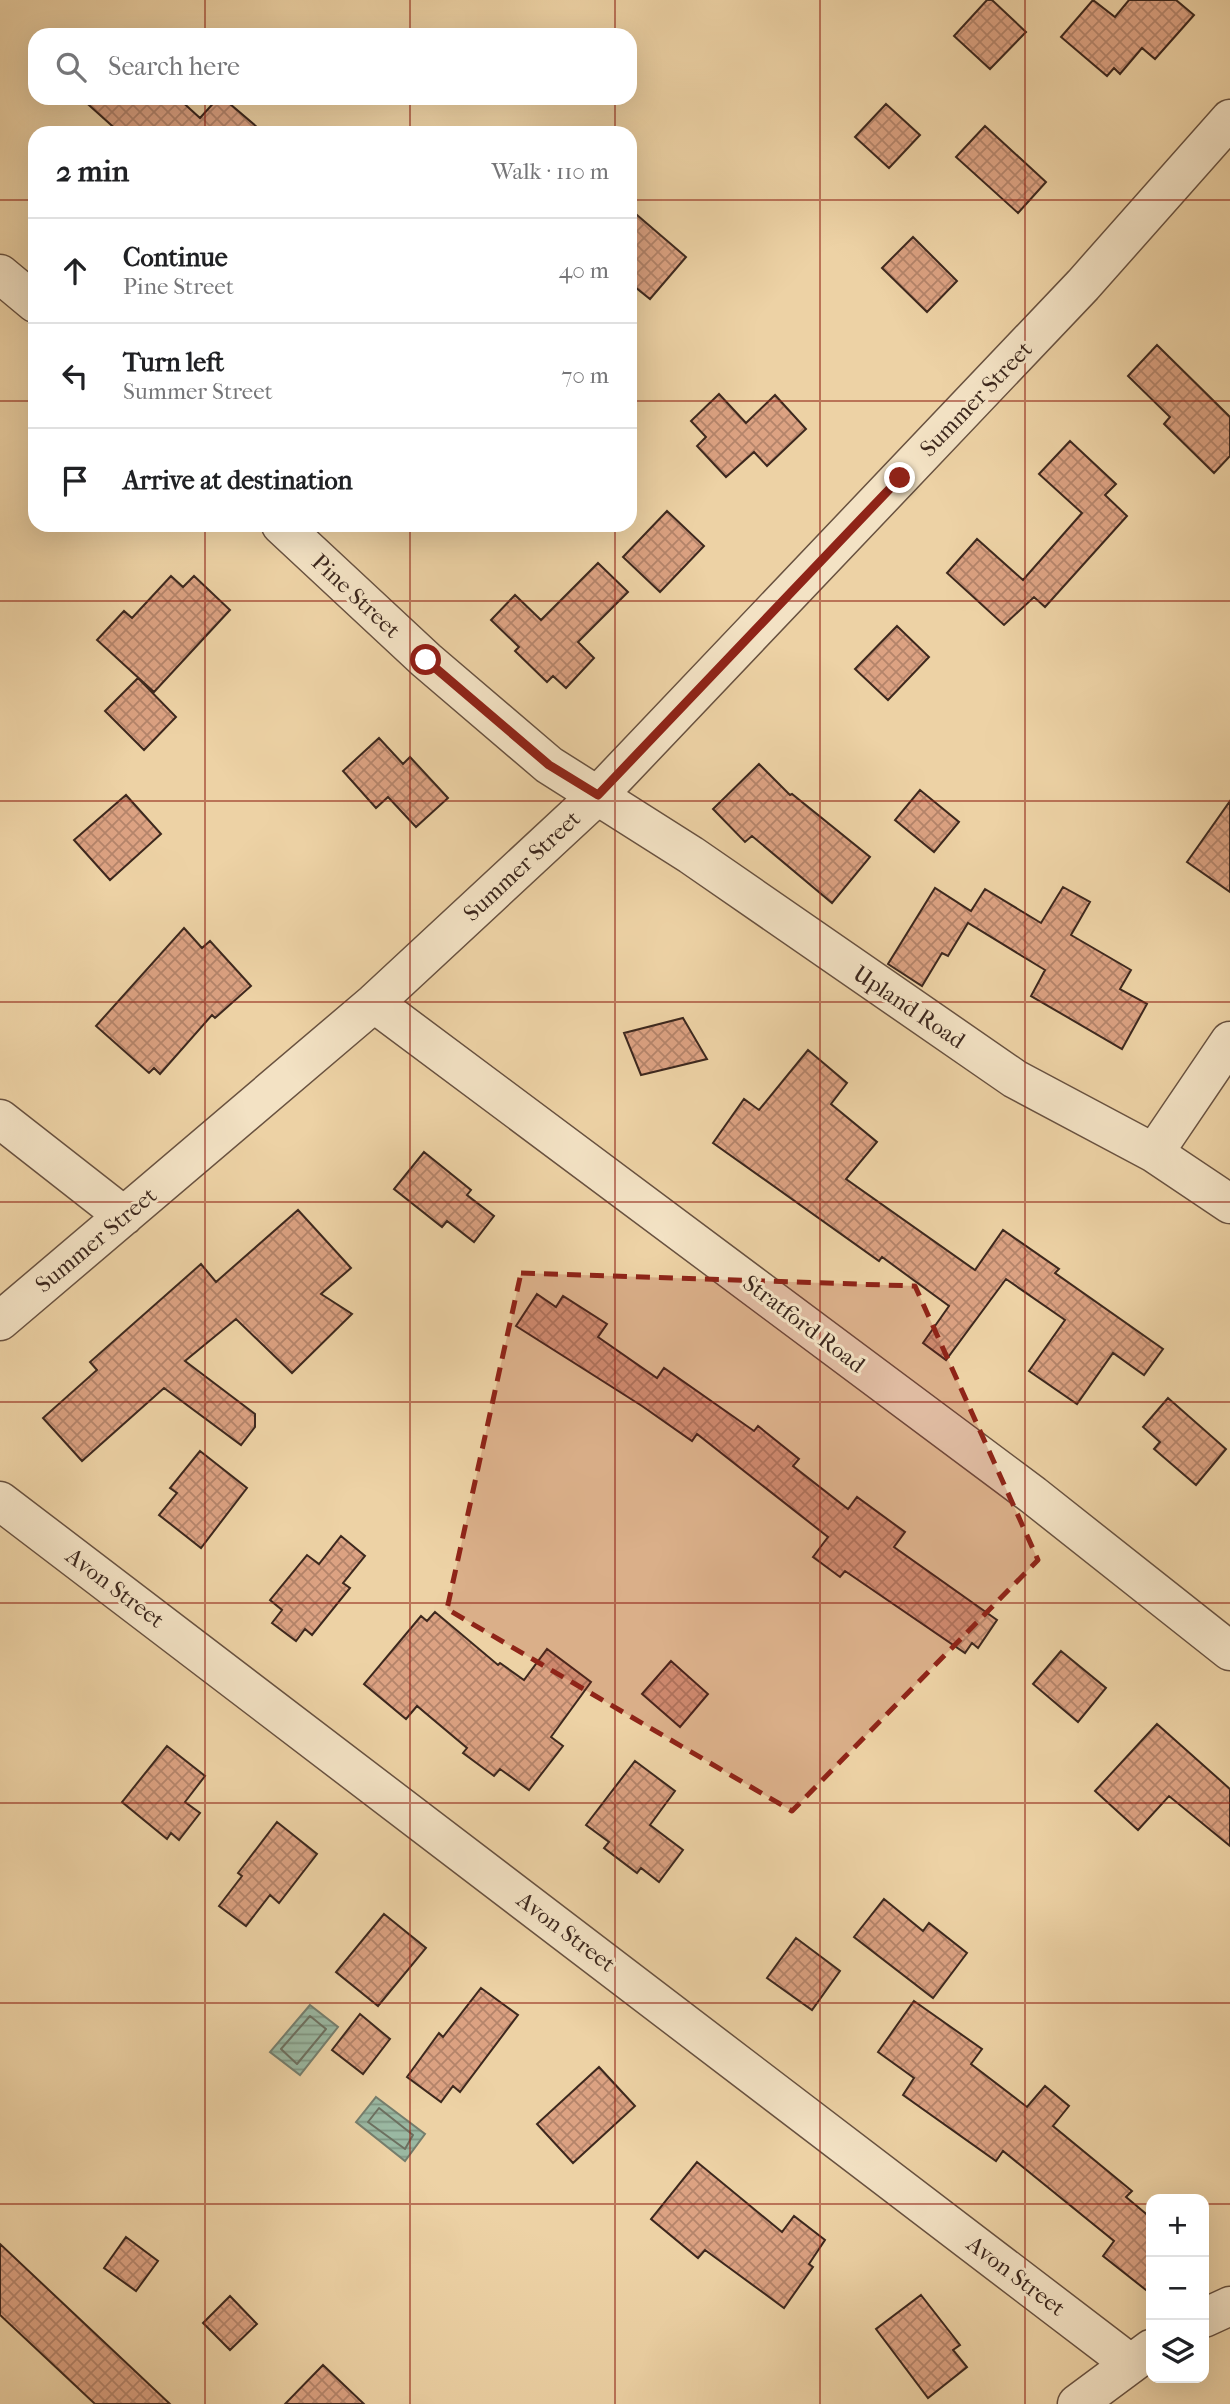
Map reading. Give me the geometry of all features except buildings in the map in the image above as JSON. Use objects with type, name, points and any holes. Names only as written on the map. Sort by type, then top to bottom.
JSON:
[{"type":"street","name":"Summer Street","points":[[0,1321],[374,1003],[598,795],[1049,322],[1230,119]]},
{"type":"street","points":[[0,274],[28,297]]},
{"type":"street","name":"Pine Street","points":[[289,532],[493,719],[549,765],[598,795]]},
{"type":"street","name":"Upland Road","points":[[598,795],[691,855],[1016,1079],[1154,1153],[1230,1204]]},
{"type":"street","name":"Stratford Road","points":[[374,1003],[1032,1495],[1230,1651]]},
{"type":"street","points":[[1154,1153],[1230,1041]]},
{"type":"street","points":[[0,1119],[124,1216]]},
{"type":"street","name":"Avon Street","points":[[0,1501],[1141,2356]]},
{"type":"street","points":[[1209,2316],[1230,2306]]},
{"type":"street","points":[[1077,2404],[1141,2356]]},
{"type":"highlighted area","points":[[521,1273],[915,1286],[1038,1560],[792,1811],[447,1609]]},
{"type":"water","points":[[310,2005],[338,2027],[300,2075],[270,2052]]},
{"type":"water","points":[[376,2097],[425,2134],[405,2161],[356,2122]]},
{"type":"route","points":[[426,660],[549,765],[598,795],[900,478]]}]
